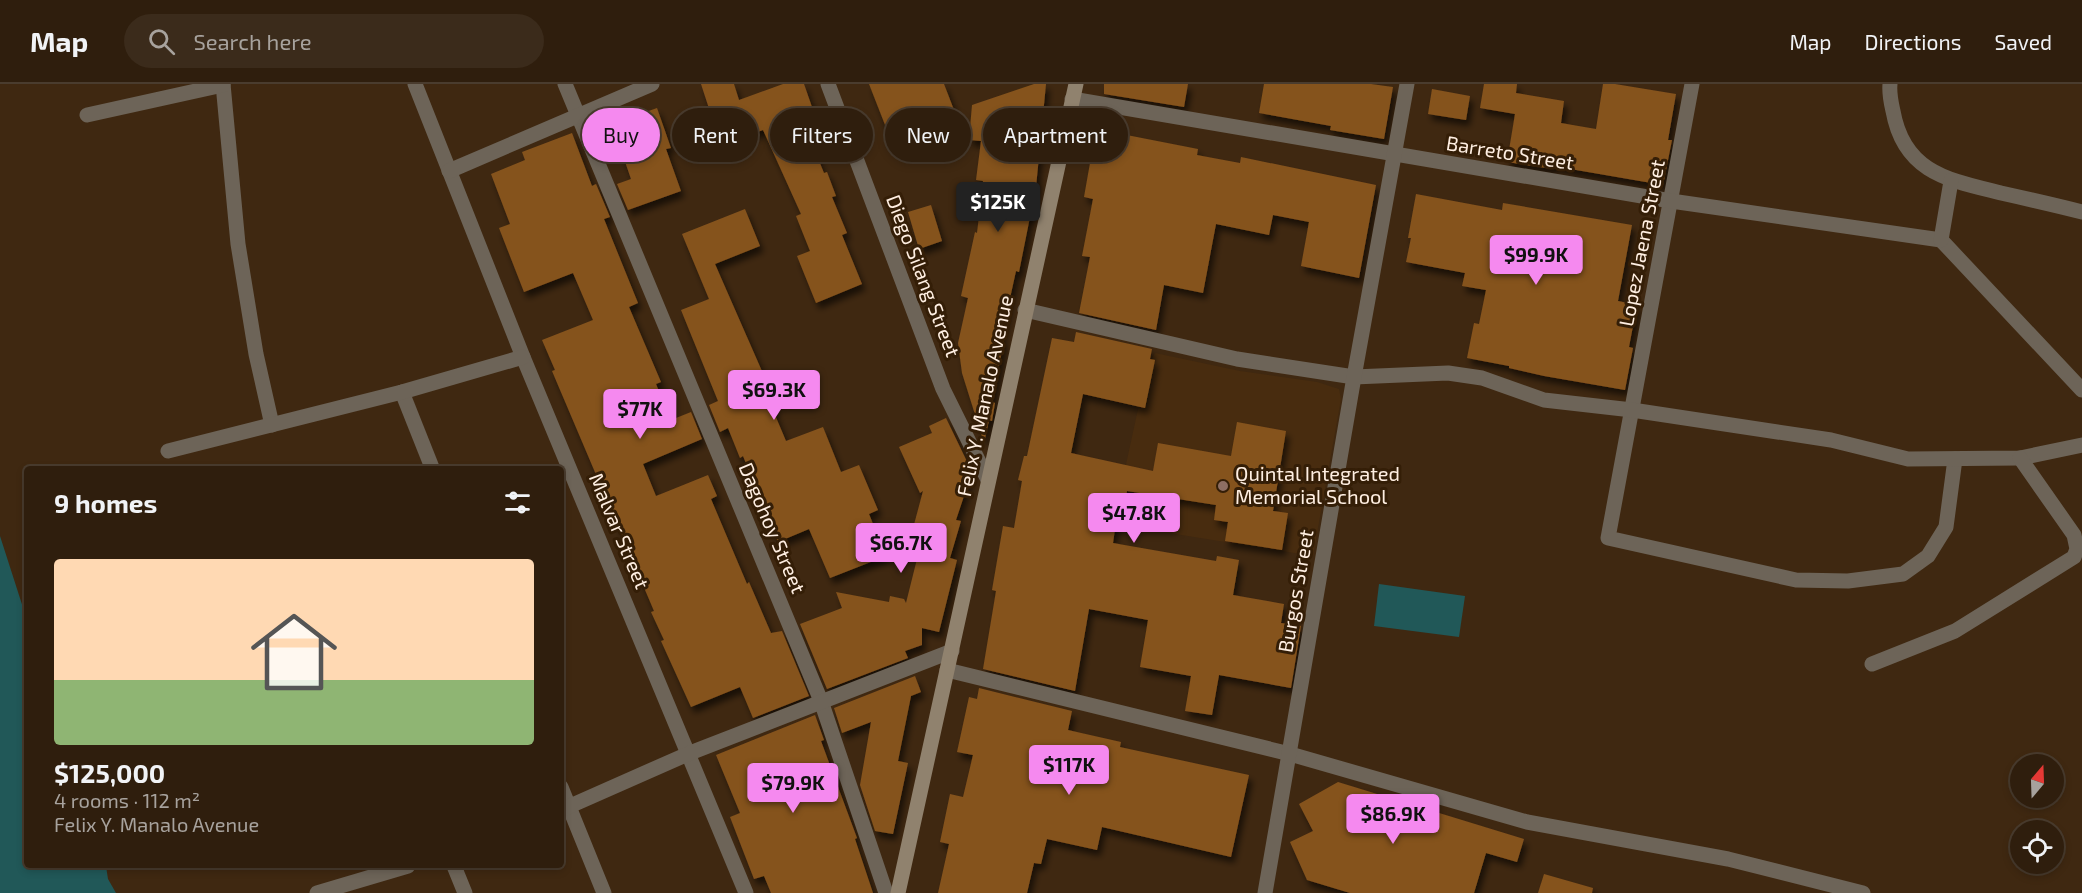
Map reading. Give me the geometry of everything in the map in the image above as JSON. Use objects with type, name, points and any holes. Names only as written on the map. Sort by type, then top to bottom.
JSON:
[{"type":"main road","name":"Felix Y. Manalo Avenue","points":[[898,893],[1074,92]]},
{"type":"street","points":[[87,115],[223,84],[238,244],[256,354],[272,424]]},
{"type":"street","name":"Malvar Street","points":[[415,84],[523,357],[690,753],[746,893]]},
{"type":"street","name":"Dagohoy Street","points":[[565,84],[821,701],[886,893]]},
{"type":"street","points":[[449,171],[652,84]]},
{"type":"street","name":"Diego Silang Street","points":[[828,84],[943,389],[988,480]]},
{"type":"street","name":"Burgos Street","points":[[1265,893],[1407,84]]},
{"type":"street","name":"Lopez Jaena Street","points":[[1692,84],[1608,538],[1796,580],[1848,581],[1903,574],[1928,556],[1946,527],[1955,459]]},
{"type":"street","points":[[1890,84],[1889,92],[1894,120],[1903,145],[1923,165],[1951,181],[2082,212]]},
{"type":"street","name":"Barreto Street","points":[[1074,92],[1395,156],[1671,201],[1941,240]]},
{"type":"street","points":[[1951,181],[1941,240],[2082,390]]},
{"type":"street","points":[[1025,310],[1237,359],[1354,377],[1448,373],[1482,378],[1544,400],[1632,410],[1831,440],[1908,459],[2020,458],[2082,446]]},
{"type":"street","points":[[168,451],[402,392],[523,357]]},
{"type":"street","points":[[402,392],[431,466]]},
{"type":"street","points":[[1872,664],[1955,631],[2074,557],[2077,549],[2074,535],[2020,458]]},
{"type":"street","points":[[604,893],[565,809],[690,753],[952,651]]},
{"type":"street","points":[[947,670],[1290,754],[1527,822],[1728,859],[1863,893]]},
{"type":"street","points":[[317,893],[401,868]]},
{"type":"street","points":[[455,868],[465,893]]},
{"type":"shaded area","name":"Quintal Integrated Memorial School","points":[[1155,353],[1240,371],[1317,382],[1339,389],[1341,399],[1313,556],[1113,524],[1147,368]]},
{"type":"water","points":[[0,536],[24,611],[24,868],[106,868],[108,879],[116,893],[0,893]]},
{"type":"water","points":[[1379,584],[1465,596],[1459,637],[1374,626]]},
{"type":"building","points":[[701,84],[734,84],[739,100],[783,84],[804,84],[812,107],[770,108],[770,145],[763,130],[758,132],[758,108],[709,108]]},
{"type":"building","points":[[869,84],[944,84],[953,108],[885,108],[885,125]]},
{"type":"building","points":[[1034,84],[1046,84],[1044,108],[983,108],[983,162],[1038,162],[1036,187],[1019,272],[1016,271],[1001,339],[1004,340],[992,402],[995,403],[992,421],[989,420],[984,443],[962,373],[958,343],[968,298],[961,296],[975,232],[977,233],[983,181],[976,180],[981,141],[971,140],[972,105]]},
{"type":"building","points":[[1104,84],[1188,84],[1184,107],[1104,94]]},
{"type":"building","points":[[1264,84],[1371,84],[1393,87],[1384,139],[1330,130],[1331,126],[1259,113]]},
{"type":"building","points":[[1484,84],[1517,84],[1516,93],[1564,101],[1561,123],[1596,129],[1603,84],[1676,94],[1668,140],[1672,140],[1663,185],[1553,166],[1553,169],[1507,162],[1515,114],[1480,108]]},
{"type":"building","points":[[1432,89],[1470,96],[1466,120],[1428,114]]},
{"type":"building","points":[[660,117],[671,148],[666,149],[681,191],[628,210],[617,184],[631,179],[625,162],[660,162]]},
{"type":"building","points":[[572,133],[592,186],[596,184],[610,217],[604,219],[638,303],[629,307],[661,382],[656,384],[671,420],[691,412],[702,439],[643,464],[656,496],[708,475],[717,496],[711,499],[747,584],[749,582],[771,633],[782,631],[809,696],[753,718],[740,687],[691,707],[661,641],[664,640],[651,612],[654,611],[552,371],[555,370],[542,340],[593,320],[573,273],[524,292],[499,228],[510,224],[491,174],[525,160],[522,152]]},
{"type":"building","points":[[1128,135],[1198,149],[1197,155],[1240,163],[1241,157],[1376,185],[1359,278],[1301,266],[1309,222],[1273,215],[1269,235],[1216,224],[1203,293],[1164,285],[1156,330],[1079,313],[1090,257],[1082,256],[1093,199],[1084,197],[1090,162],[1128,162]]},
{"type":"building","points":[[777,162],[819,162],[824,173],[827,172],[836,196],[832,197],[847,233],[842,235],[862,284],[816,303],[797,256],[810,251],[796,216],[801,214]]},
{"type":"building","points":[[1416,194],[1502,210],[1503,203],[1632,225],[1618,301],[1637,305],[1629,347],[1633,348],[1625,390],[1544,376],[1467,358],[1474,323],[1479,324],[1486,290],[1462,286],[1465,273],[1406,262]]},
{"type":"building","points":[[931,205],[942,241],[919,249],[908,212]]},
{"type":"building","points":[[745,209],[760,246],[715,264],[772,394],[767,396],[786,441],[823,427],[841,472],[859,465],[878,510],[869,514],[886,556],[830,578],[809,529],[778,542],[743,456],[740,458],[728,428],[720,432],[709,405],[718,401],[681,310],[709,299],[682,234]]},
{"type":"building","points":[[1076,332],[1152,349],[1150,359],[1155,360],[1145,408],[1083,394],[1071,453],[1153,471],[1158,443],[1231,456],[1237,422],[1286,431],[1273,511],[1288,513],[1282,550],[1225,541],[1228,522],[1214,520],[1216,505],[1127,491],[1125,503],[1119,502],[1113,543],[1216,561],[1217,556],[1239,560],[1233,595],[1284,604],[1281,623],[1301,626],[1291,688],[1219,675],[1212,715],[1185,711],[1191,676],[1140,667],[1148,620],[1089,609],[1075,691],[983,669],[996,591],[992,590],[1003,526],[1014,528],[1022,481],[1018,480],[1024,456],[1027,456],[1052,338],[1074,342]]},
{"type":"building","points":[[946,418],[972,472],[956,520],[961,521],[950,558],[957,560],[939,632],[922,628],[922,645],[905,651],[908,658],[827,689],[800,624],[842,608],[836,592],[889,602],[890,596],[904,599],[906,603],[923,535],[912,532],[923,491],[920,493],[899,447],[932,433],[929,426]]},
{"type":"building","points":[[915,676],[921,692],[911,696],[898,761],[908,763],[893,834],[875,831],[860,785],[871,722],[842,733],[834,708]]},
{"type":"building","points":[[979,688],[1072,711],[1068,730],[1121,742],[1120,747],[1249,775],[1231,857],[1102,827],[1097,850],[1047,839],[1041,864],[1034,863],[1027,893],[938,893],[949,844],[940,842],[950,794],[963,797],[973,755],[957,752],[969,697],[977,699]]},
{"type":"building","points":[[815,715],[824,740],[821,741],[857,838],[855,839],[873,893],[771,893],[764,876],[754,879],[730,817],[740,813],[716,755]]},
{"type":"building","points":[[1338,782],[1524,839],[1517,862],[1486,853],[1474,893],[1350,893],[1307,880],[1290,842],[1313,831],[1299,804]]},
{"type":"building","points":[[1544,874],[1593,888],[1592,893],[1538,893]]},
{"type":"place","name":"Quintal Integrated Memorial School","points":[[1223,486]]}]
